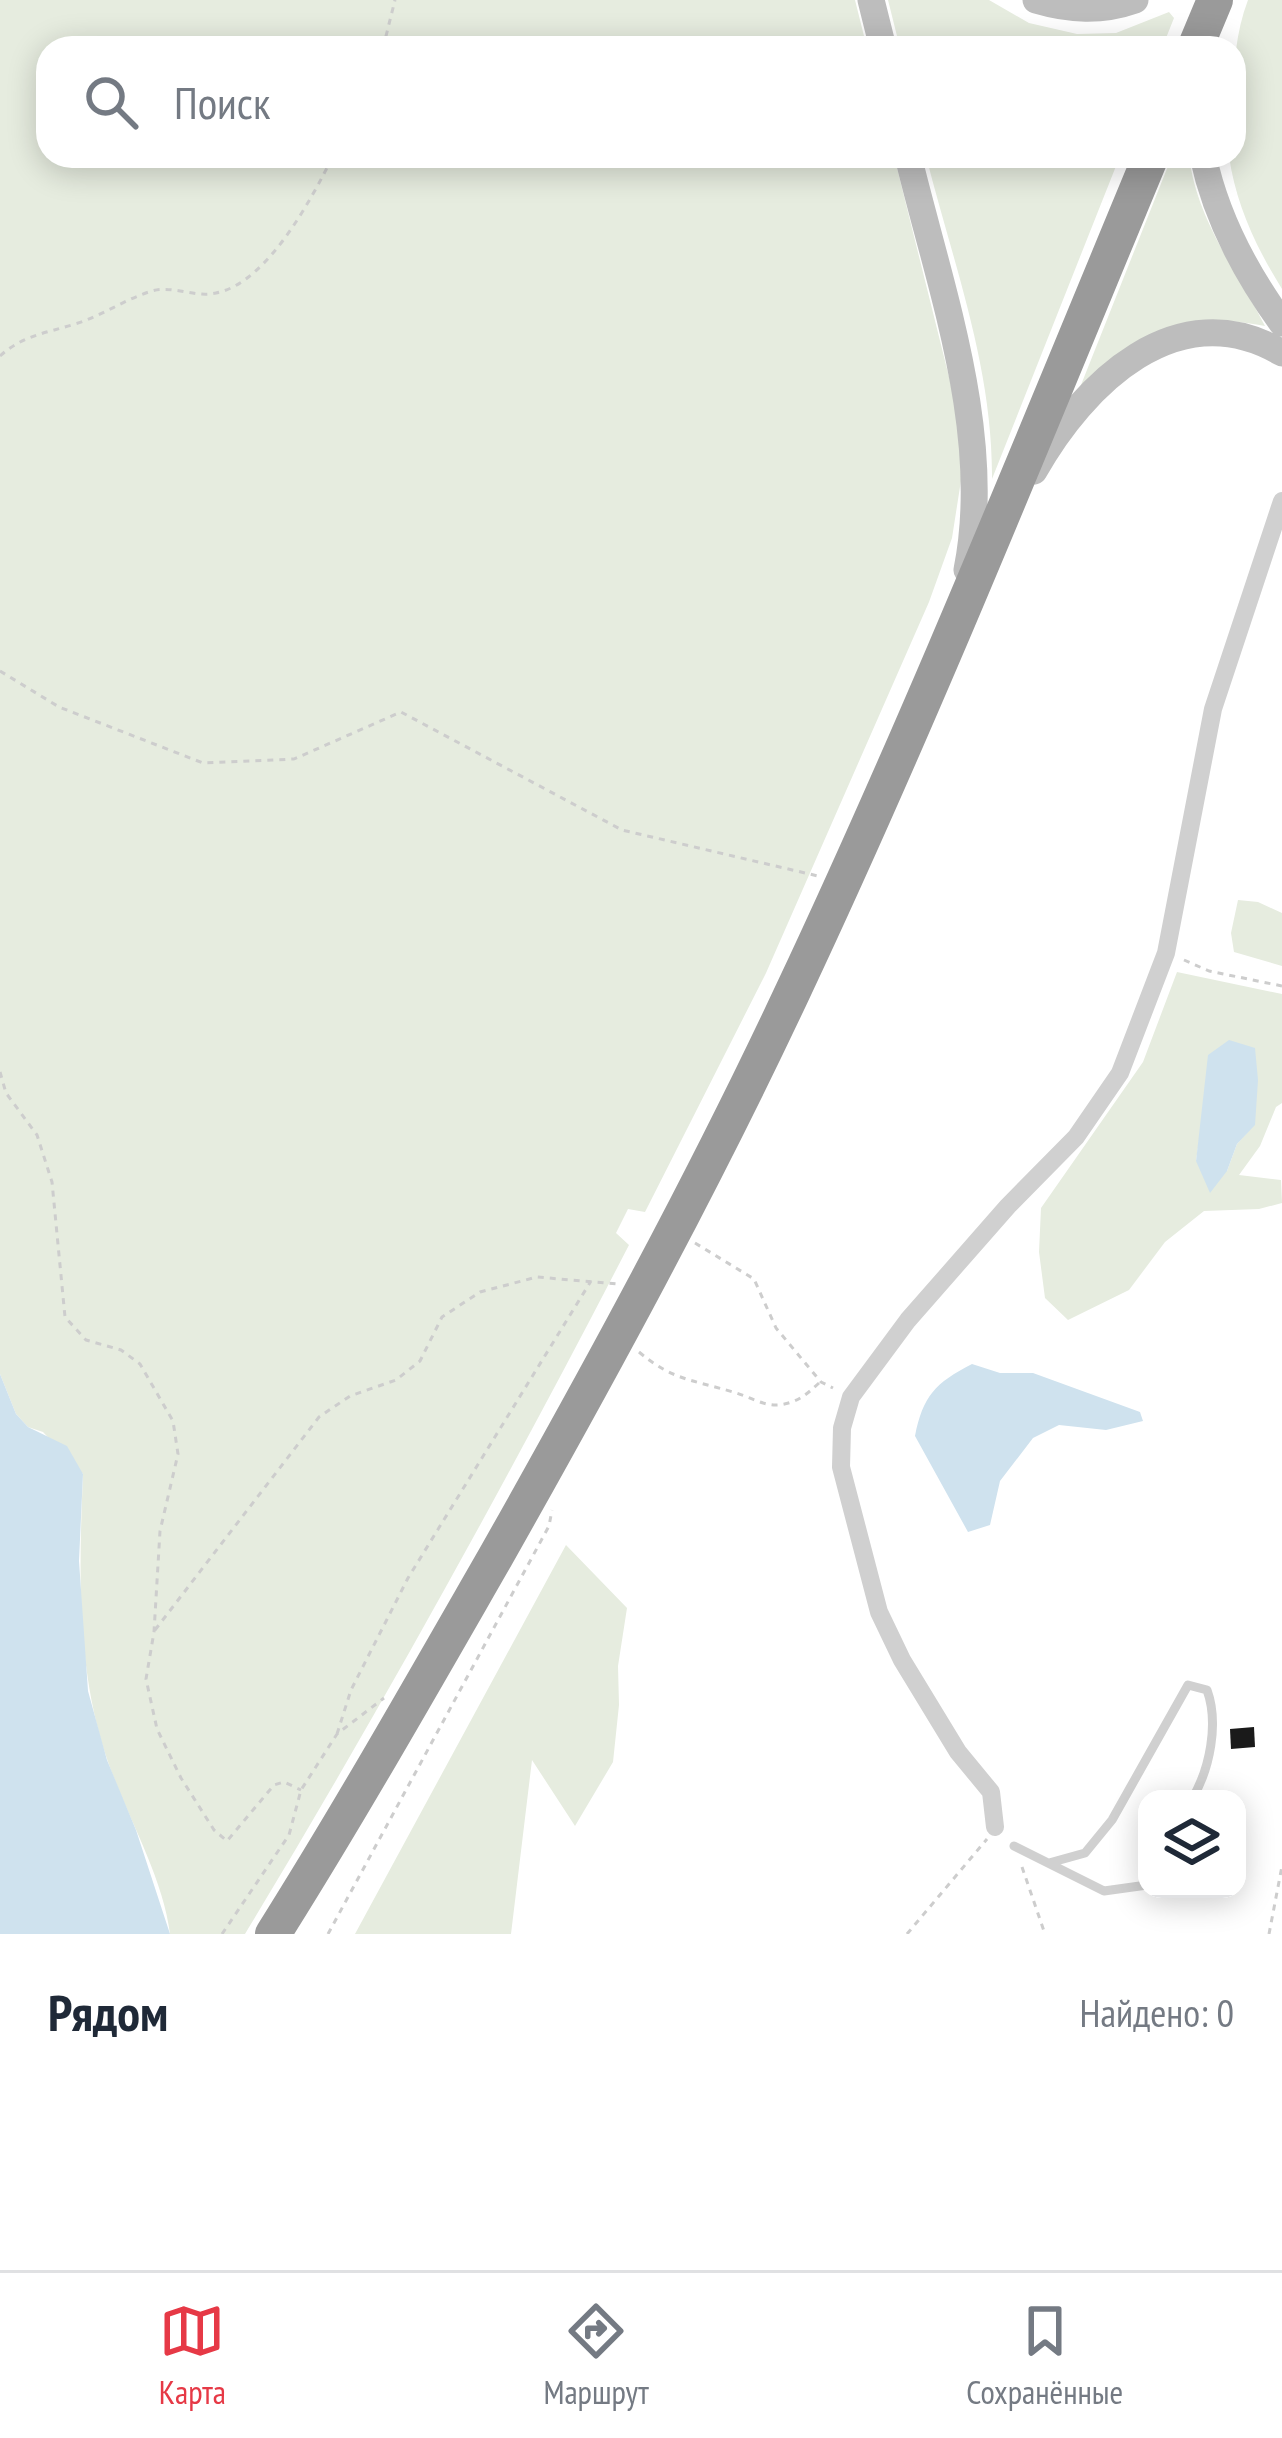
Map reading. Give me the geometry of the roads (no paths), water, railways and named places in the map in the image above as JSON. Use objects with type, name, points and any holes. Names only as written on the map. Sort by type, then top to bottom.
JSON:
[{"type":"highway","points":[[1200,36],[1215,0]]},
{"type":"highway","points":[[273,1934],[373,1775],[675,1228],[843,883],[1145,168]]},
{"type":"main road","points":[[871,0],[880,36]]},
{"type":"main road","points":[[1036,0],[1068,10],[1115,7],[1135,0]]},
{"type":"main road","points":[[1210,36],[1215,0]]},
{"type":"main road","points":[[911,168],[967,400],[973,480],[974,535],[944,650]]},
{"type":"main road","points":[[1207,168],[1223,224],[1282,323]]},
{"type":"main road","points":[[1000,518],[1018,501],[1058,433],[1095,389],[1148,349],[1172,337],[1212,333],[1244,337],[1282,353]]},
{"type":"street","points":[[994,1827],[991,1792],[958,1752],[879,1612],[841,1467],[842,1428],[851,1397],[908,1320],[1076,1137],[1120,1073],[1166,953],[1213,710],[1282,500]]},
{"type":"lane","points":[[1049,1863],[1085,1853],[1112,1820],[1188,1685],[1207,1690],[1213,1708],[1211,1742],[1195,1790]]},
{"type":"lane","points":[[1014,1846],[1104,1891],[1138,1886]]},
{"type":"water","points":[[1229,1040],[1255,1048],[1255,1125],[1237,1144],[1227,1171],[1210,1193],[1196,1161],[1208,1055]]},
{"type":"water","points":[[972,1364],[1000,1373],[1033,1373],[1140,1412],[1143,1421],[1106,1430],[1059,1425],[1033,1438],[1000,1481],[990,1525],[968,1532],[915,1436],[933,1392]]},
{"type":"water","points":[[0,1374],[16,1414],[28,1427],[67,1446],[83,1474],[79,1561],[88,1691],[107,1760],[170,1934],[0,1934]]}]
